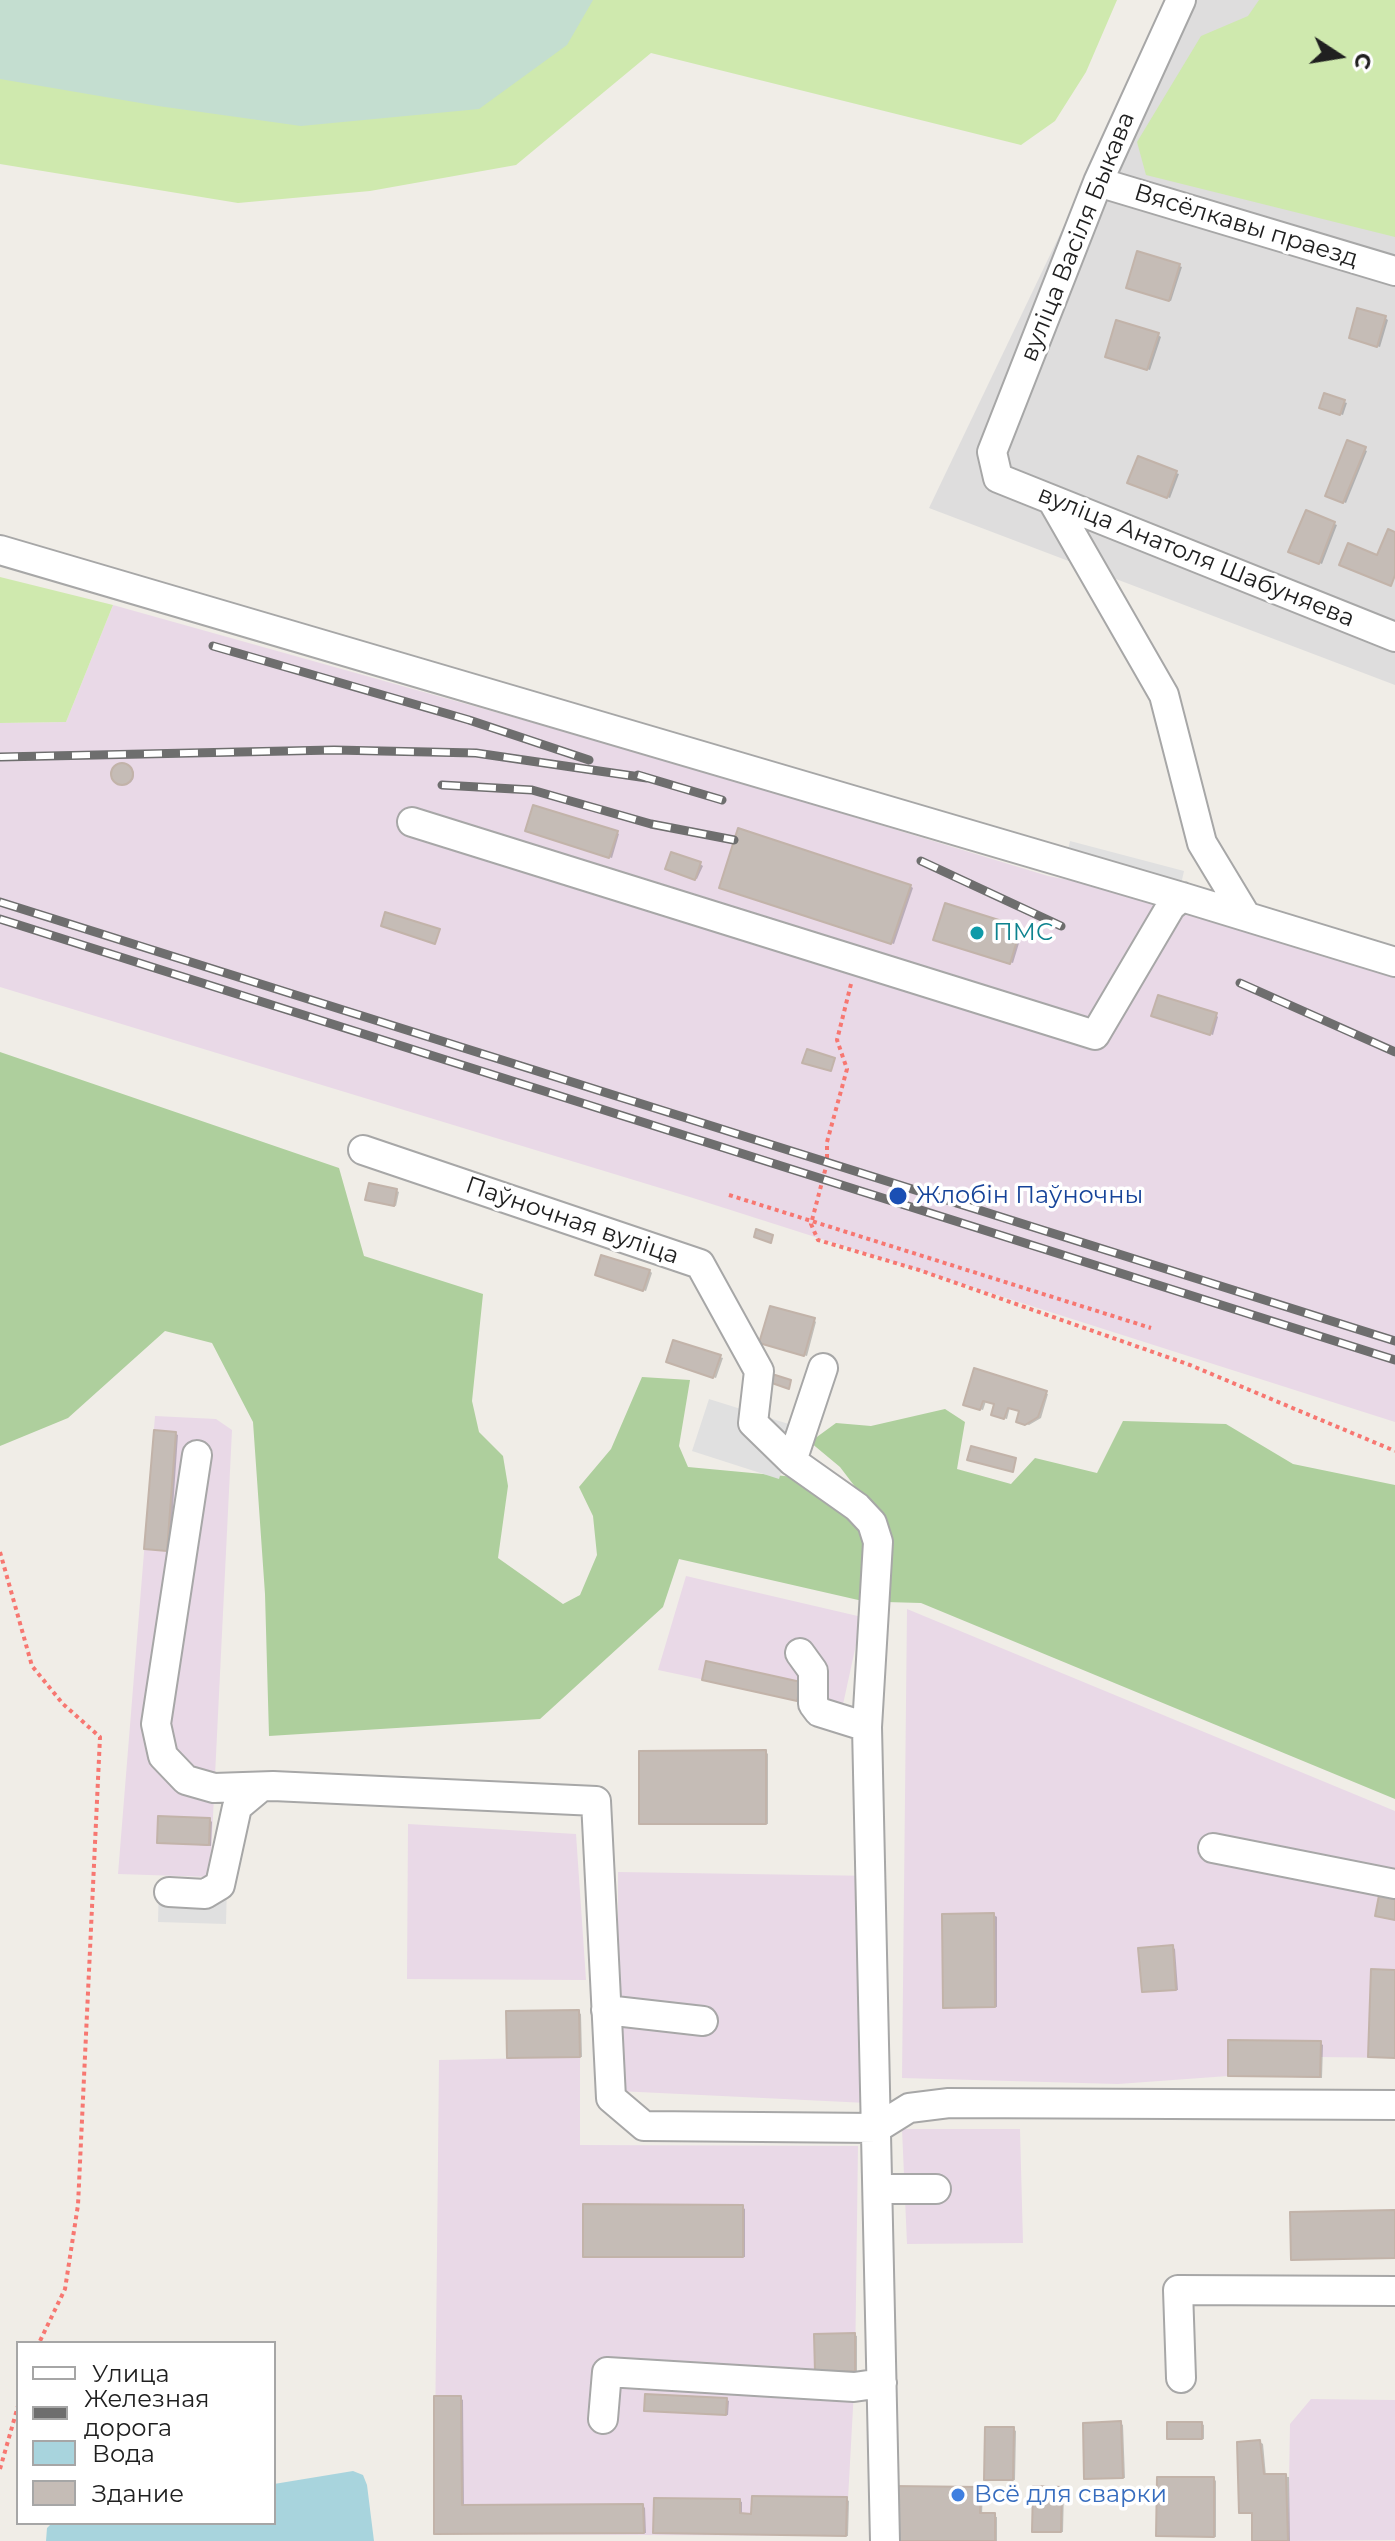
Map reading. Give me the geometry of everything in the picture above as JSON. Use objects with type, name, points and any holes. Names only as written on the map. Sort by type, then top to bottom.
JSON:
[{"type":"street","name":"вуліца Васіля Быкава","points":[[998,478],[992,452],[1098,182],[1181,0]]},
{"type":"street","name":"Вясёлкавы праезд","points":[[1098,182],[1395,271]]},
{"type":"street","name":"вуліца Анатоля Шабуняева","points":[[998,478],[1395,637]]},
{"type":"street","points":[[1052,500],[1164,695],[1202,843],[1246,916]]},
{"type":"street","points":[[0,550],[1395,962]]},
{"type":"street","points":[[412,822],[1095,1035],[1171,906],[1182,897]]},
{"type":"street","name":"Паўночная вуліца","points":[[363,1150],[700,1264],[759,1371],[753,1423],[792,1461]]},
{"type":"street","points":[[823,1368],[792,1461],[857,1507],[872,1523],[878,1542],[867,1727],[885,2541]]},
{"type":"street","points":[[197,1455],[156,1724],[163,1756],[186,1780],[214,1788],[261,1787],[596,1801],[611,2098],[644,2126],[877,2128],[909,2108],[949,2103],[1395,2105]]},
{"type":"street","points":[[800,1653],[813,1671],[813,1704],[819,1712],[867,1727]]},
{"type":"street","points":[[169,1892],[205,1894],[220,1885],[237,1807],[261,1787]]},
{"type":"street","points":[[1213,1848],[1395,1884]]},
{"type":"street","points":[[606,2010],[703,2021]]},
{"type":"street","points":[[878,2189],[936,2189]]},
{"type":"street","points":[[1181,2378],[1178,2290],[1395,2291]]},
{"type":"street","points":[[603,2419],[607,2372],[854,2387],[882,2383]]},
{"type":"path","points":[[857,961],[837,1040],[847,1069],[827,1142],[827,1163],[811,1221],[818,1240],[919,1270],[1190,1365],[1395,1451]]},
{"type":"path","points":[[729,1195],[1151,1328]]},
{"type":"path","points":[[0,1552],[32,1666],[63,1704],[100,1737],[78,2205],[65,2289],[40,2341]]},
{"type":"path","points":[[0,2469],[16,2413]]},
{"type":"shaded area","points":[[1172,0],[1395,0],[1395,685],[929,508]]},
{"type":"shaded area","points":[[113,605],[677,763],[1048,876],[1094,885],[1395,975],[1395,1422],[693,1198],[0,987],[0,723],[66,722]]},
{"type":"shaded area","points":[[1070,841],[1184,871],[1180,889],[1066,859]]},
{"type":"shaded area","points":[[709,1399],[795,1426],[779,1479],[692,1451]]},
{"type":"shaded area","points":[[155,1416],[216,1419],[232,1430],[210,1877],[118,1874]]},
{"type":"shaded area","points":[[686,1576],[862,1617],[842,1709],[658,1670]]},
{"type":"shaded area","points":[[907,1609],[1395,1811],[1395,2058],[1321,2057],[1320,2077],[1228,2076],[1118,2084],[902,2078]]},
{"type":"shaded area","points":[[408,1824],[576,1834],[586,1980],[407,1979]]},
{"type":"shaded area","points":[[618,1872],[876,1876],[867,2103],[618,2091]]},
{"type":"shaded area","points":[[159,1883],[227,1884],[226,1924],[158,1922]]},
{"type":"shaded area","points":[[580,2057],[580,2145],[858,2146],[855,2371],[846,2536],[434,2534],[439,2060]]},
{"type":"shaded area","points":[[902,2129],[1020,2129],[1023,2243],[907,2244]]},
{"type":"shaded area","points":[[1311,2399],[1395,2400],[1395,2540],[1288,2541],[1290,2424]]},
{"type":"green space","points":[[0,0],[1117,0],[1086,72],[1055,121],[1021,145],[651,53],[516,165],[370,191],[238,203],[0,164]]},
{"type":"green space","points":[[0,0],[593,0],[567,45],[479,109],[301,126],[0,79]]},
{"type":"green space","points":[[1259,0],[1395,0],[1395,237],[1146,175],[1137,142],[1201,36],[1248,16]]},
{"type":"green space","points":[[0,577],[113,605],[66,722],[0,723]]},
{"type":"green space","points":[[0,1052],[339,1168],[364,1256],[483,1294],[472,1401],[479,1432],[503,1456],[508,1486],[498,1558],[563,1604],[580,1595],[597,1555],[593,1516],[579,1487],[611,1449],[642,1377],[690,1380],[679,1446],[688,1467],[795,1477],[865,1528],[867,1602],[679,1559],[663,1607],[540,1719],[269,1736],[265,1594],[253,1422],[212,1343],[165,1331],[68,1418],[0,1446]]},
{"type":"green space","points":[[945,1409],[965,1422],[957,1469],[1011,1484],[1035,1458],[1097,1473],[1123,1421],[1226,1424],[1293,1464],[1395,1485],[1395,1799],[921,1603],[886,1602],[888,1530],[840,1467],[810,1442],[836,1423],[871,1426]]},
{"type":"water","points":[[353,2471],[363,2475],[374,2541],[46,2541],[50,2525],[276,2525],[276,2484]]},
{"type":"building","points":[[1137,251],[1180,264],[1169,301],[1126,288]]},
{"type":"building","points":[[1357,308],[1386,316],[1377,347],[1349,338]]},
{"type":"building","points":[[1116,320],[1159,333],[1147,370],[1105,357]]},
{"type":"building","points":[[1324,393],[1345,400],[1340,415],[1319,408]]},
{"type":"building","points":[[1347,440],[1366,447],[1343,503],[1325,496]]},
{"type":"building","points":[[1138,456],[1177,471],[1167,498],[1127,483]]},
{"type":"building","points":[[1306,510],[1335,522],[1319,564],[1288,552]]},
{"type":"building","points":[[1388,529],[1395,532],[1395,575],[1391,586],[1339,565],[1348,543],[1377,555]]},
{"type":"building","points":[[122,763],[130,766],[133,774],[130,782],[122,785],[114,782],[111,774],[114,766]]},
{"type":"building","points":[[533,805],[618,831],[609,858],[525,831]]},
{"type":"building","points":[[738,828],[911,885],[891,944],[719,888]]},
{"type":"building","points":[[671,852],[701,862],[695,880],[665,869]]},
{"type":"building","name":"ПМС","points":[[945,903],[1021,927],[1010,964],[933,940]]},
{"type":"building","points":[[385,912],[440,929],[435,944],[381,926]]},
{"type":"building","points":[[1158,995],[1217,1013],[1210,1035],[1151,1016]]},
{"type":"building","points":[[807,1049],[835,1058],[831,1071],[802,1063]]},
{"type":"building","points":[[369,1183],[397,1189],[394,1206],[365,1200]]},
{"type":"building","points":[[756,1229],[773,1235],[771,1243],[754,1237]]},
{"type":"building","points":[[601,1255],[650,1270],[643,1291],[595,1275]]},
{"type":"building","points":[[770,1306],[815,1318],[804,1356],[759,1343]]},
{"type":"building","points":[[673,1340],[721,1355],[713,1378],[666,1362]]},
{"type":"building","points":[[974,1368],[1047,1391],[1038,1417],[1025,1425],[1016,1422],[1019,1411],[1008,1408],[1004,1419],[991,1415],[994,1404],[983,1401],[980,1410],[963,1405]]},
{"type":"building","points":[[772,1374],[791,1380],[789,1389],[769,1382]]},
{"type":"building","points":[[154,1430],[176,1432],[167,1551],[144,1549]]},
{"type":"building","points":[[971,1446],[1016,1458],[1013,1472],[967,1460]]},
{"type":"building","points":[[706,1661],[801,1682],[797,1701],[702,1680]]},
{"type":"building","points":[[766,1750],[766,1824],[639,1824],[639,1751]]},
{"type":"building","points":[[158,1816],[210,1818],[209,1845],[157,1843]]},
{"type":"building","points":[[1380,1890],[1395,1893],[1395,1920],[1375,1916]]},
{"type":"building","points":[[994,1913],[995,2007],[943,2008],[942,1914]]},
{"type":"building","points":[[1173,1945],[1176,1990],[1142,1992],[1138,1948]]},
{"type":"building","points":[[1371,1969],[1395,1970],[1395,2058],[1368,2057]]},
{"type":"building","points":[[579,2010],[580,2057],[507,2058],[506,2011]]},
{"type":"building","points":[[1228,2040],[1321,2041],[1320,2077],[1228,2076]]},
{"type":"building","points":[[583,2204],[743,2205],[743,2257],[583,2257]]},
{"type":"building","points":[[1395,2210],[1395,2258],[1291,2260],[1290,2212]]},
{"type":"building","points":[[855,2333],[855,2371],[815,2372],[814,2334]]},
{"type":"building","points":[[645,2394],[727,2398],[726,2415],[644,2411]]},
{"type":"building","points":[[434,2396],[461,2396],[462,2505],[643,2504],[644,2533],[434,2534]]},
{"type":"building","points":[[1121,2421],[1123,2478],[1084,2479],[1083,2423]]},
{"type":"building","points":[[1167,2422],[1202,2422],[1202,2439],[1167,2439]]},
{"type":"building","points":[[985,2427],[1014,2427],[1013,2480],[984,2480]]},
{"type":"building","points":[[1260,2440],[1264,2474],[1286,2474],[1288,2541],[1252,2541],[1252,2513],[1239,2513],[1237,2442]]},
{"type":"building","points":[[1157,2477],[1214,2477],[1214,2537],[1156,2536]]},
{"type":"building","points":[[893,2486],[981,2487],[980,2513],[995,2513],[995,2541],[892,2541]]},
{"type":"building","points":[[1033,2486],[1062,2487],[1061,2532],[1032,2532]]},
{"type":"building","points":[[752,2496],[847,2497],[846,2536],[653,2533],[654,2498],[740,2499],[740,2513],[751,2514]]},
{"type":"railway","points":[[213,646],[469,720],[589,760]]},
{"type":"railway","points":[[0,757],[334,750],[476,753],[647,778]]},
{"type":"railway","points":[[638,775],[722,800]]},
{"type":"railway","points":[[442,785],[532,790],[651,824],[734,840]]},
{"type":"railway","points":[[921,861],[1061,926]]},
{"type":"railway","points":[[0,902],[1395,1341]]},
{"type":"railway","points":[[0,919],[1395,1360]]},
{"type":"railway","points":[[1240,983],[1395,1052]]},
{"type":"place","name":"ПМС","points":[[977,933]]},
{"type":"place","name":"Жлобін Паўночны","points":[[898,1196]]},
{"type":"place","name":"Всё для сварки","points":[[958,2495]]}]
